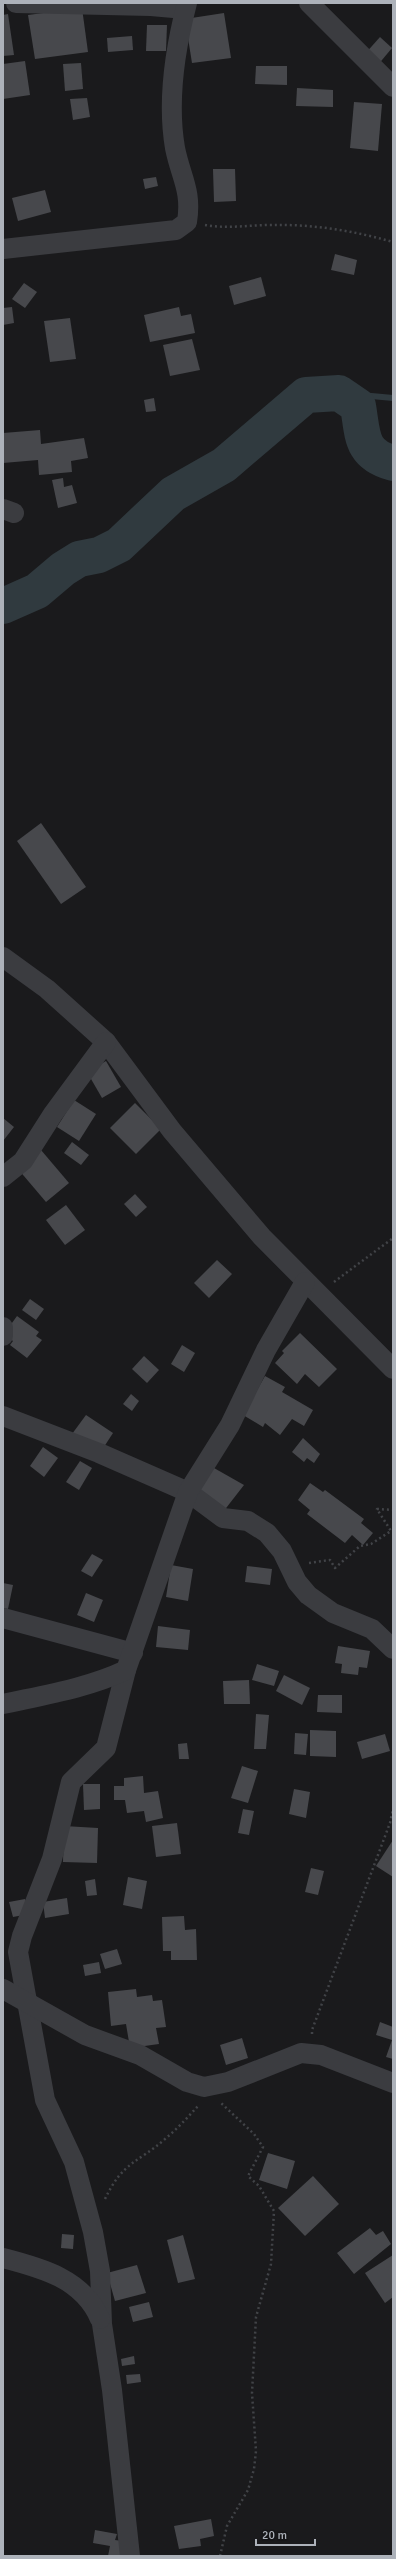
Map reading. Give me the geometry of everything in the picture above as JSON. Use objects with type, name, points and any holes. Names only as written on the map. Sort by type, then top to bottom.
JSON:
[{"type":"street","points":[[3,249],[176,230],[187,222],[190,204],[187,184],[176,148],[172,119],[173,87],[186,6],[16,3]]},
{"type":"street","points":[[309,3],[393,88]]},
{"type":"street","points":[[3,957],[63,1002],[106,1042],[172,1131],[262,1238],[393,1369]]},
{"type":"street","points":[[3,1177],[23,1161],[53,1114],[106,1042]]},
{"type":"street","points":[[130,2556],[112,2390],[102,2324],[100,2271],[93,2232],[74,2162],[45,2100],[18,1952],[22,1936],[52,1859],[72,1782],[106,1748],[130,1662],[188,1492],[230,1425],[266,1350],[312,1289]]},
{"type":"street","points":[[3,1327],[3,1336]]},
{"type":"street","points":[[3,1416],[98,1453],[188,1492],[223,1518],[248,1521],[267,1533],[282,1551],[297,1582],[320,1606],[372,1629],[393,1649]]},
{"type":"street","points":[[3,1618],[130,1662]]},
{"type":"street","points":[[3,1704],[71,1689],[111,1677],[130,1662]]},
{"type":"street","points":[[3,1989],[27,2001],[59,2022],[85,2035],[140,2055],[187,2082],[204,2087],[228,2082],[301,2053],[321,2055],[393,2083]]},
{"type":"street","points":[[3,2258],[52,2273],[76,2286],[94,2305],[102,2324]]},
{"type":"path","points":[[187,222],[219,228],[273,225],[330,229],[393,242]]},
{"type":"path","points":[[312,1289],[393,1238]]},
{"type":"path","points":[[289,1567],[330,1560],[335,1568],[360,1546],[371,1544],[391,1531],[376,1509],[393,1510]]},
{"type":"path","points":[[321,2055],[312,2030],[390,1823],[393,1809]]},
{"type":"path","points":[[93,2232],[100,2210],[120,2174],[129,2164],[165,2140],[188,2117],[202,2100],[204,2087]]},
{"type":"path","points":[[204,2087],[254,2134],[263,2147],[248,2176],[259,2186],[274,2211],[271,2264],[256,2317],[252,2393],[256,2451],[254,2469],[248,2490],[227,2526],[220,2556]]},
{"type":"building","points":[[82,8],[88,52],[35,59],[28,15]]},
{"type":"building","points":[[224,13],[231,58],[192,63],[185,19]]},
{"type":"building","points":[[8,14],[14,55],[3,56],[3,15]]},
{"type":"building","points":[[147,25],[167,25],[166,51],[146,51]]},
{"type":"building","points":[[132,36],[133,50],[108,52],[107,38]]},
{"type":"building","points":[[380,37],[392,48],[377,66],[364,55]]},
{"type":"building","points":[[25,61],[30,95],[3,99],[3,64]]},
{"type":"building","points":[[81,63],[83,89],[65,91],[63,64]]},
{"type":"building","points":[[256,66],[287,66],[287,85],[255,84]]},
{"type":"building","points":[[297,88],[333,90],[333,107],[296,106]]},
{"type":"building","points":[[87,98],[90,117],[73,120],[70,99]]},
{"type":"building","points":[[354,102],[382,104],[378,151],[350,148]]},
{"type":"building","points":[[213,169],[235,169],[236,201],[214,202]]},
{"type":"building","points":[[156,177],[158,186],[145,189],[143,179]]},
{"type":"building","points":[[45,190],[51,212],[18,221],[12,198]]},
{"type":"building","points":[[335,254],[357,260],[354,275],[331,270]]},
{"type":"building","points":[[261,277],[266,296],[234,305],[229,286]]},
{"type":"building","points":[[24,283],[37,292],[25,308],[12,299]]},
{"type":"building","points":[[12,307],[14,323],[3,325],[3,308]]},
{"type":"building","points":[[179,307],[181,316],[191,314],[195,333],[150,342],[144,315]]},
{"type":"building","points":[[70,318],[76,359],[50,362],[44,321]]},
{"type":"building","points":[[192,339],[200,370],[170,376],[163,345]]},
{"type":"building","points":[[154,398],[156,411],[146,412],[144,400]]},
{"type":"building","points":[[40,430],[41,444],[84,438],[88,458],[71,461],[72,472],[39,475],[38,460],[3,463],[3,433]]},
{"type":"building","points":[[63,478],[64,487],[72,485],[77,503],[58,508],[52,480]]},
{"type":"building","points":[[41,823],[86,887],[61,904],[17,841]]},
{"type":"building","points":[[106,1061],[121,1087],[102,1098],[87,1072]]},
{"type":"building","points":[[74,1100],[96,1114],[79,1141],[57,1127]]},
{"type":"building","points":[[135,1103],[161,1129],[136,1154],[110,1128]]},
{"type":"building","points":[[3,1118],[14,1127],[3,1141]]},
{"type":"building","points":[[72,1142],[89,1155],[81,1165],[64,1153]]},
{"type":"building","points":[[41,1150],[69,1183],[46,1202],[18,1169]]},
{"type":"building","points":[[135,1194],[147,1207],[136,1217],[124,1204]]},
{"type":"building","points":[[66,1205],[85,1230],[65,1245],[46,1220]]},
{"type":"building","points":[[217,1260],[232,1274],[209,1298],[194,1283]]},
{"type":"building","points":[[30,1299],[44,1309],[36,1320],[22,1310]]},
{"type":"building","points":[[17,1316],[39,1332],[36,1336],[42,1340],[27,1358],[10,1345],[13,1341],[4,1334]]},
{"type":"building","points":[[300,1333],[337,1369],[319,1387],[305,1374],[297,1384],[275,1363],[284,1353],[282,1351]]},
{"type":"building","points":[[182,1345],[195,1353],[184,1372],[171,1364]]},
{"type":"building","points":[[144,1356],[159,1370],[147,1383],[132,1369]]},
{"type":"building","points":[[265,1376],[285,1387],[282,1392],[313,1410],[304,1426],[292,1419],[280,1435],[265,1423],[263,1427],[243,1415]]},
{"type":"building","points":[[131,1394],[139,1401],[132,1411],[123,1404]]},
{"type":"building","points":[[86,1415],[113,1433],[100,1453],[72,1434]]},
{"type":"building","points":[[303,1438],[320,1454],[314,1463],[307,1458],[304,1462],[292,1452]]},
{"type":"building","points":[[43,1447],[58,1458],[44,1477],[30,1466]]},
{"type":"building","points":[[80,1461],[92,1468],[79,1490],[66,1482]]},
{"type":"building","points":[[214,1468],[244,1485],[223,1512],[196,1493]]},
{"type":"building","points":[[310,1483],[323,1492],[325,1490],[364,1519],[361,1523],[373,1533],[363,1545],[352,1535],[345,1543],[307,1514],[310,1510],[298,1500]]},
{"type":"building","points":[[92,1554],[103,1560],[92,1577],[81,1571]]},
{"type":"building","points":[[171,1565],[193,1569],[188,1601],[166,1597]]},
{"type":"building","points":[[247,1566],[272,1569],[270,1585],[245,1582]]},
{"type":"building","points":[[3,1583],[13,1585],[8,1609],[3,1608]]},
{"type":"building","points":[[86,1593],[103,1600],[94,1622],[77,1615]]},
{"type":"building","points":[[158,1626],[190,1630],[188,1650],[156,1647]]},
{"type":"building","points":[[338,1646],[370,1651],[367,1668],[359,1667],[358,1675],[341,1673],[342,1664],[335,1663]]},
{"type":"building","points":[[257,1664],[279,1671],[274,1686],[252,1680]]},
{"type":"building","points":[[284,1675],[310,1688],[302,1705],[276,1691]]},
{"type":"building","points":[[249,1680],[250,1704],[224,1704],[223,1681]]},
{"type":"building","points":[[318,1695],[342,1695],[342,1713],[317,1712]]},
{"type":"building","points":[[256,1714],[269,1715],[266,1749],[254,1749]]},
{"type":"building","points":[[310,1730],[336,1731],[336,1757],[310,1756]]},
{"type":"building","points":[[295,1733],[308,1734],[306,1755],[294,1754]]},
{"type":"building","points":[[385,1734],[390,1751],[362,1759],[357,1742]]},
{"type":"building","points":[[187,1743],[189,1759],[179,1759],[178,1744]]},
{"type":"building","points":[[242,1766],[258,1771],[248,1803],[231,1798]]},
{"type":"building","points":[[143,1776],[144,1793],[158,1791],[163,1818],[146,1822],[144,1811],[127,1813],[125,1800],[114,1800],[114,1786],[124,1786],[124,1778]]},
{"type":"building","points":[[83,1784],[100,1784],[100,1809],[84,1810]]},
{"type":"building","points":[[294,1789],[310,1792],[306,1818],[289,1814]]},
{"type":"building","points":[[243,1809],[254,1811],[249,1835],[238,1833]]},
{"type":"building","points":[[177,1823],[181,1854],[156,1857],[152,1826]]},
{"type":"building","points":[[64,1826],[98,1828],[97,1863],[63,1862]]},
{"type":"building","points":[[393,1840],[393,1877],[376,1866]]},
{"type":"building","points":[[311,1868],[324,1871],[318,1895],[305,1892]]},
{"type":"building","points":[[128,1877],[147,1881],[142,1909],[123,1905]]},
{"type":"building","points":[[95,1879],[97,1895],[87,1896],[85,1881]]},
{"type":"building","points":[[67,1898],[69,1914],[45,1918],[43,1902]]},
{"type":"building","points":[[25,1899],[29,1914],[13,1917],[9,1902]]},
{"type":"building","points":[[184,1916],[185,1930],[196,1929],[197,1960],[171,1960],[171,1951],[163,1951],[162,1917]]},
{"type":"building","points":[[117,1949],[122,1964],[105,1969],[100,1954]]},
{"type":"building","points":[[99,1962],[101,1973],[85,1976],[83,1965]]},
{"type":"building","points":[[136,1989],[137,1997],[152,1995],[153,2001],[162,2000],[166,2027],[156,2028],[159,2044],[130,2048],[126,2024],[111,2026],[108,1992]]},
{"type":"building","points":[[380,2022],[393,2027],[393,2059],[386,2057],[392,2040],[376,2035]]},
{"type":"building","points":[[242,2038],[248,2058],[226,2065],[220,2045]]},
{"type":"building","points":[[268,2153],[295,2161],[287,2189],[259,2180]]},
{"type":"building","points":[[313,2176],[339,2204],[305,2236],[278,2208]]},
{"type":"building","points":[[370,2228],[376,2235],[383,2231],[391,2244],[354,2274],[337,2253]]},
{"type":"building","points":[[62,2234],[74,2235],[73,2249],[61,2248]]},
{"type":"building","points":[[183,2235],[195,2279],[178,2283],[167,2240]]},
{"type":"building","points":[[393,2255],[393,2297],[385,2303],[365,2273]]},
{"type":"building","points":[[137,2265],[146,2293],[115,2301],[107,2273]]},
{"type":"building","points":[[149,2302],[153,2317],[133,2322],[129,2307]]},
{"type":"building","points":[[134,2356],[135,2364],[122,2366],[121,2359]]},
{"type":"building","points":[[140,2374],[141,2382],[127,2384],[126,2375]]},
{"type":"building","points":[[211,2519],[214,2536],[200,2539],[201,2546],[179,2549],[174,2526]]},
{"type":"building","points":[[95,2530],[117,2534],[115,2540],[123,2541],[120,2556],[108,2556],[110,2546],[93,2543]]},
{"type":"waterway","points":[[339,393],[393,398]]},
{"type":"waterway","points":[[3,606],[37,591],[63,569],[79,559],[99,555],[119,545],[173,494],[224,465],[306,395],[339,393],[358,406],[365,442],[369,449],[382,459],[393,463]]}]
